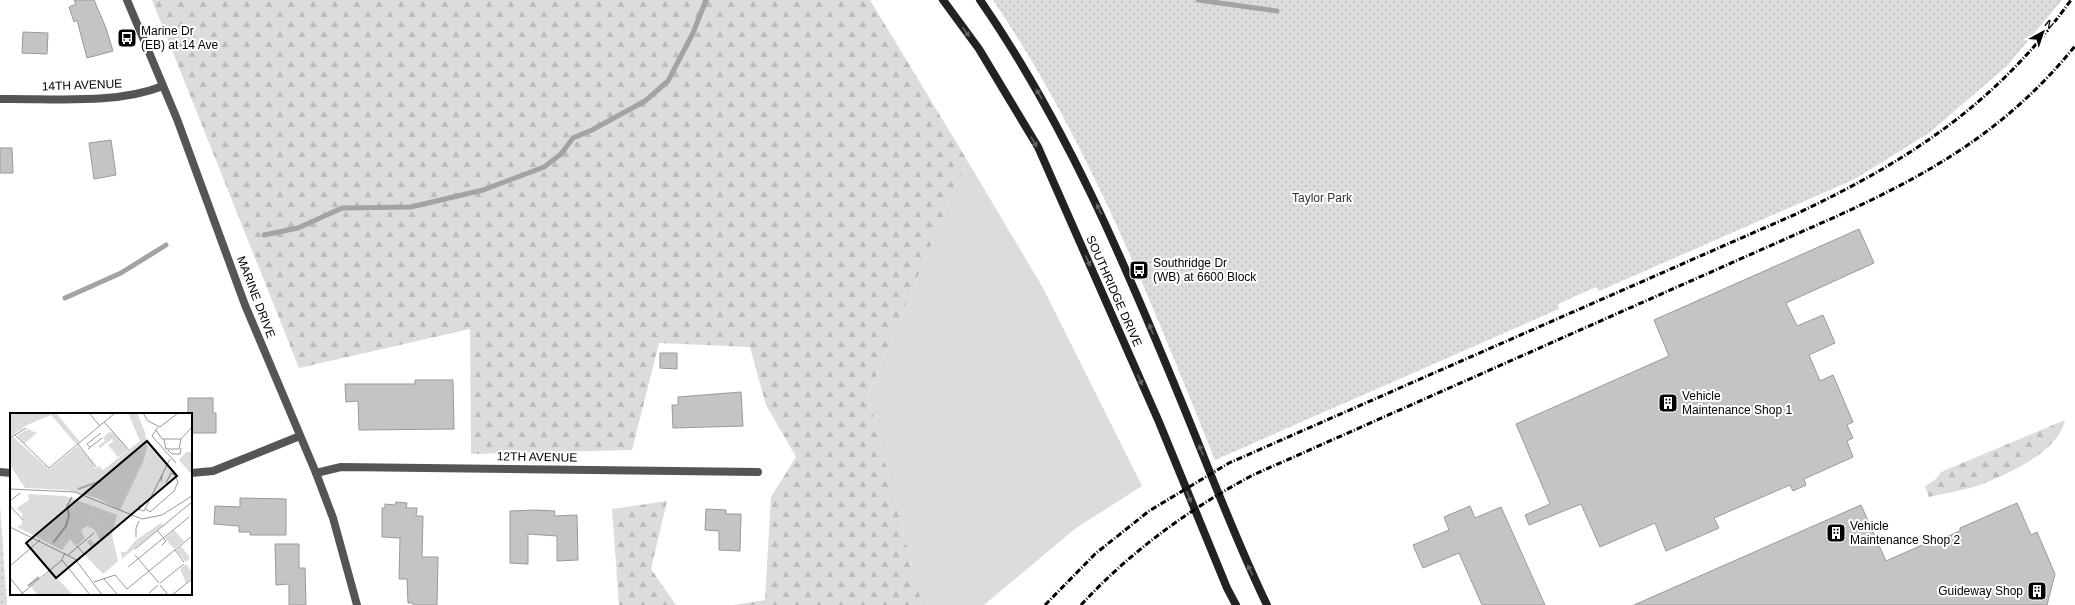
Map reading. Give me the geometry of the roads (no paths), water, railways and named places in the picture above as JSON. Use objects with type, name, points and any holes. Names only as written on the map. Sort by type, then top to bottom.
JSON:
[{"type":"main road","name":"SOUTHRIDGE DRIVE","points":[[943,0],[979,49],[1038,147],[1159,422],[1227,588],[1236,605]]},
{"type":"main road","name":"SOUTHRIDGE DRIVE","points":[[980,0],[1043,101],[1083,176],[1107,226],[1182,403],[1246,560],[1267,605]]},
{"type":"street","name":"MARINE DRIVE","points":[[127,0],[164,86],[245,305],[316,473],[333,518],[357,605]]},
{"type":"street","name":"14TH AVENUE","points":[[0,99],[95,98],[138,95],[164,86]]},
{"type":"street","points":[[192,473],[213,471],[300,436]]},
{"type":"street","name":"12TH AVENUE","points":[[316,473],[336,467],[758,472]]},
{"type":"waterway","points":[[264,235],[298,228],[342,208],[411,207],[483,190],[544,167],[561,154],[573,138],[592,130],[645,101],[668,81],[693,33],[706,0]]},
{"type":"waterway","points":[[1198,0],[1277,11]]},
{"type":"waterway","points":[[65,298],[121,273],[166,245]]},
{"type":"railway","points":[[1045,605],[1095,554],[1149,511],[1229,463],[1796,214],[1877,172],[1948,126],[1981,99],[2012,70],[2042,37],[2071,0]]},
{"type":"railway","points":[[1081,605],[1100,585],[1162,532],[1206,502],[1253,475],[1835,217],[1903,184],[1935,166],[1995,125],[2023,102],[2075,46]]},
{"type":"place","name":"Marine Dr (EB) at 14 Ave","points":[[127,38]]},
{"type":"place","name":"Southridge Dr (WB) at 6600 Block","points":[[1139,270]]},
{"type":"place","name":"Vehicle Maintenance Shop 1","points":[[1668,403]]},
{"type":"place","name":"Vehicle Maintenance Shop 2","points":[[1836,533]]},
{"type":"place","name":"Guideway Shop","points":[[2037,591]]},
{"type":"park label","name":"Taylor Park","points":[[1322,198]]}]
